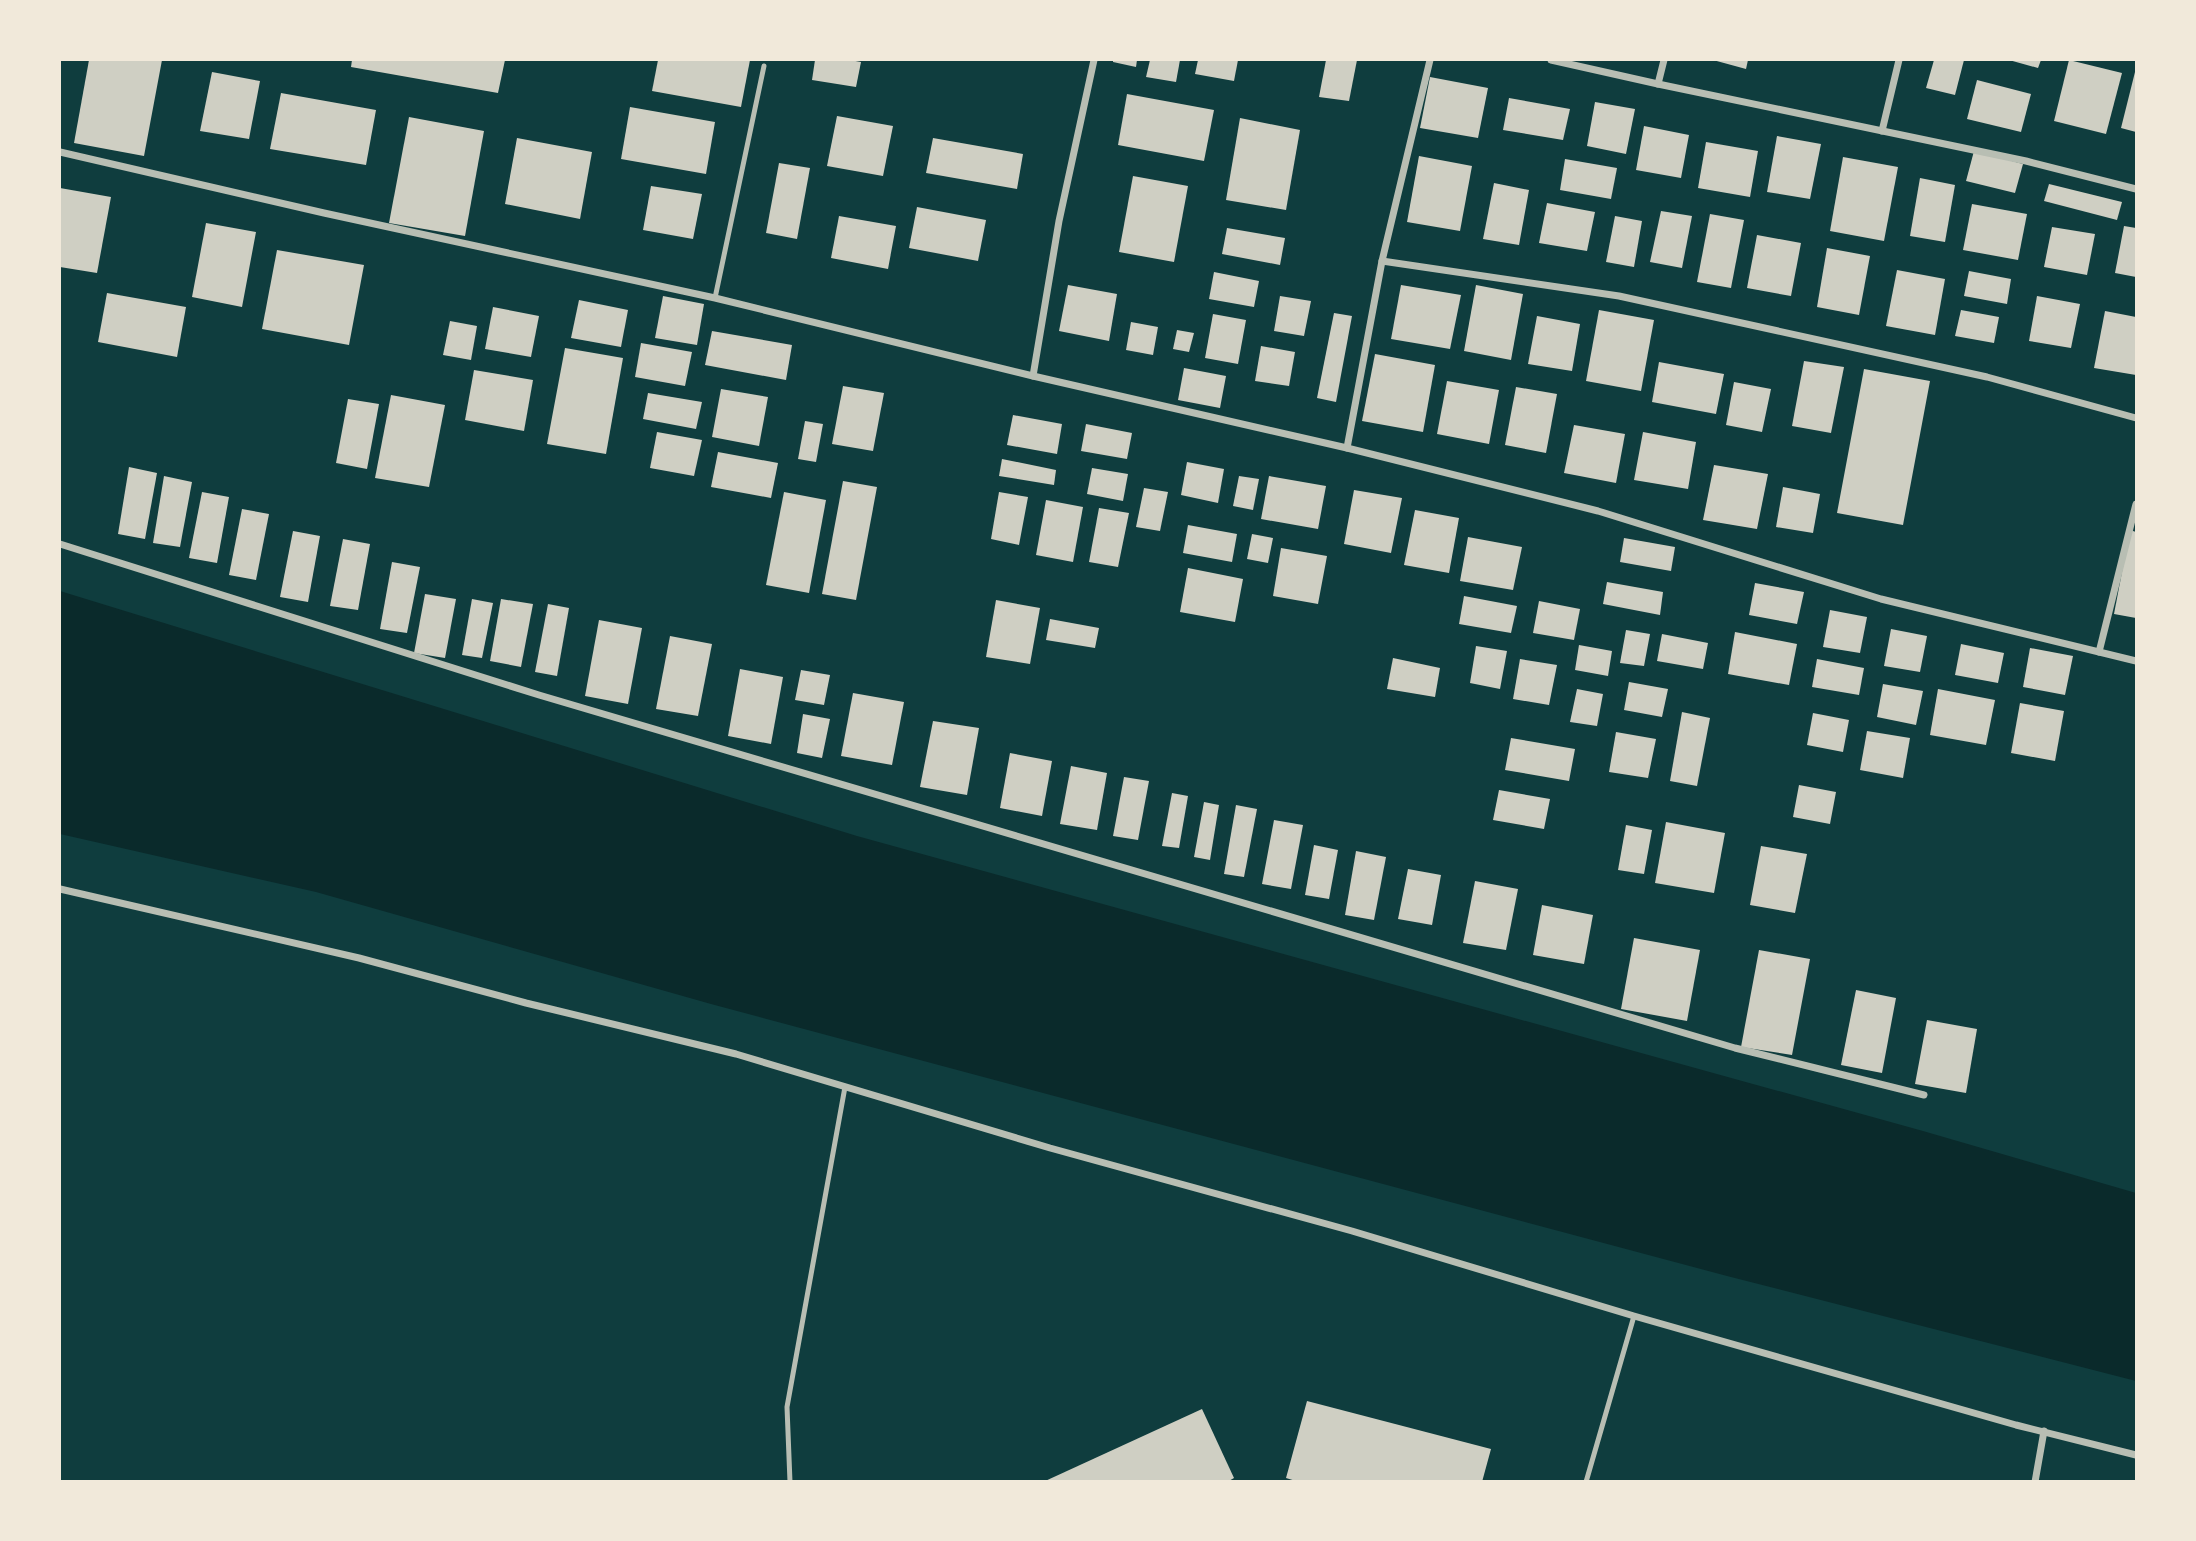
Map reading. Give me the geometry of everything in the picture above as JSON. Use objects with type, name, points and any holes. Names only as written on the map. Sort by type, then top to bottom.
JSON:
[{"type":"street","points":[[1033,376],[1059,221],[1094,60]]},
{"type":"street","points":[[1347,448],[1382,261],[1430,60]]},
{"type":"street","points":[[1551,60],[1658,85],[2026,161],[2137,189]]},
{"type":"street","points":[[1658,85],[1664,60]]},
{"type":"street","points":[[1882,131],[1899,60]]},
{"type":"street","points":[[60,152],[324,213],[715,298],[1033,376],[1347,448],[1598,511],[1881,599],[2137,661]]},
{"type":"street","points":[[1382,261],[1619,296],[1987,377],[2137,418]]},
{"type":"street","points":[[2099,652],[2137,504]]},
{"type":"street","points":[[60,544],[592,711],[1735,1048],[1924,1095]]},
{"type":"street","points":[[60,889],[359,958],[526,1003],[736,1054],[1050,1148],[1352,1231],[1634,1316],[2044,1432],[2137,1455]]},
{"type":"street","points":[[2035,1482],[2044,1432]]},
{"type":"lane","points":[[715,298],[764,66]]},
{"type":"lane","points":[[790,1482],[787,1407],[845,1087]]},
{"type":"lane","points":[[1586,1482],[1634,1316]]},
{"type":"water","points":[[60,591],[857,836],[1923,1131],[2136,1193],[2136,1381],[1727,1276],[711,1004],[316,892],[60,834]]},
{"type":"building","points":[[89,60],[162,60],[144,156],[74,143]]},
{"type":"building","points":[[352,60],[505,60],[498,93],[351,67]]},
{"type":"building","points":[[658,60],[750,60],[741,107],[652,91]]},
{"type":"building","points":[[815,60],[861,62],[856,87],[812,80]]},
{"type":"building","points":[[1137,60],[1136,67],[1113,62]]},
{"type":"building","points":[[1150,60],[1180,60],[1176,82],[1146,77]]},
{"type":"building","points":[[1198,60],[1238,60],[1234,81],[1195,74]]},
{"type":"building","points":[[1326,60],[1357,60],[1349,101],[1319,97]]},
{"type":"building","points":[[1713,60],[1748,60],[1746,69]]},
{"type":"building","points":[[1934,60],[1964,60],[1955,95],[1926,88]]},
{"type":"building","points":[[2009,60],[2041,60],[2038,68]]},
{"type":"building","points":[[2069,60],[2122,73],[2106,134],[2054,121]]},
{"type":"building","points":[[2136,68],[2136,132],[2121,128]]},
{"type":"building","points":[[212,72],[260,81],[249,139],[200,131]]},
{"type":"building","points":[[1430,77],[1488,88],[1478,138],[1420,128]]},
{"type":"building","points":[[1977,80],[2031,94],[2021,132],[1967,119]]},
{"type":"building","points":[[281,93],[376,110],[366,165],[270,149]]},
{"type":"building","points":[[1127,94],[1214,110],[1204,161],[1118,145]]},
{"type":"building","points":[[1509,98],[1570,109],[1563,140],[1503,130]]},
{"type":"building","points":[[1595,102],[1635,109],[1626,154],[1587,146]]},
{"type":"building","points":[[630,107],[715,122],[706,174],[621,159]]},
{"type":"building","points":[[837,116],[893,126],[883,176],[827,166]]},
{"type":"building","points":[[409,117],[484,131],[465,236],[389,223]]},
{"type":"building","points":[[1240,118],[1300,130],[1286,210],[1226,200]]},
{"type":"building","points":[[1644,126],[1689,135],[1681,178],[1636,170]]},
{"type":"building","points":[[1777,136],[1821,144],[1810,199],[1767,192]]},
{"type":"building","points":[[517,138],[592,152],[580,219],[505,204]]},
{"type":"building","points":[[933,138],[1023,154],[1017,189],[926,173]]},
{"type":"building","points":[[1706,142],[1758,151],[1750,197],[1698,188]]},
{"type":"building","points":[[1974,151],[2023,164],[2015,193],[1966,181]]},
{"type":"building","points":[[1419,156],[1472,166],[1460,231],[1407,222]]},
{"type":"building","points":[[1843,157],[1898,167],[1884,241],[1830,231]]},
{"type":"building","points":[[1565,159],[1617,168],[1611,199],[1560,190]]},
{"type":"building","points":[[779,163],[810,168],[797,239],[766,233]]},
{"type":"building","points":[[1133,176],[1188,186],[1174,262],[1119,252]]},
{"type":"building","points":[[1920,178],[1955,185],[1945,242],[1910,236]]},
{"type":"building","points":[[1494,183],[1529,190],[1519,245],[1483,239]]},
{"type":"building","points":[[2049,184],[2122,202],[2117,220],[2044,201]]},
{"type":"building","points":[[651,186],[702,194],[693,239],[643,230]]},
{"type":"building","points":[[60,188],[111,197],[97,273],[60,267]]},
{"type":"building","points":[[1547,203],[1595,212],[1587,251],[1539,243]]},
{"type":"building","points":[[1972,204],[2027,214],[2018,260],[1963,250]]},
{"type":"building","points":[[917,207],[986,220],[978,261],[909,248]]},
{"type":"building","points":[[1661,211],[1692,216],[1682,268],[1650,262]]},
{"type":"building","points":[[1710,214],[1744,220],[1731,288],[1697,282]]},
{"type":"building","points":[[839,216],[896,226],[888,269],[831,258]]},
{"type":"building","points":[[1615,216],[1642,221],[1634,267],[1606,262]]},
{"type":"building","points":[[206,223],[256,232],[242,307],[192,297]]},
{"type":"building","points":[[2124,226],[2136,228],[2136,277],[2115,273]]},
{"type":"building","points":[[2052,227],[2095,234],[2087,275],[2044,267]]},
{"type":"building","points":[[1227,228],[1285,238],[1280,265],[1222,254]]},
{"type":"building","points":[[1757,235],[1801,243],[1791,296],[1747,288]]},
{"type":"building","points":[[1827,248],[1870,256],[1859,315],[1817,307]]},
{"type":"building","points":[[277,250],[364,265],[349,345],[262,329]]},
{"type":"building","points":[[1897,270],[1945,279],[1935,335],[1886,326]]},
{"type":"building","points":[[1969,271],[2011,279],[2007,304],[1964,296]]},
{"type":"building","points":[[1214,272],[1259,281],[1254,307],[1209,299]]},
{"type":"building","points":[[1068,285],[1117,294],[1109,341],[1059,331]]},
{"type":"building","points":[[1401,285],[1461,295],[1450,349],[1391,339]]},
{"type":"building","points":[[1476,285],[1523,294],[1511,360],[1464,351]]},
{"type":"building","points":[[107,293],[186,307],[177,357],[98,342]]},
{"type":"building","points":[[663,296],[704,304],[697,345],[655,338]]},
{"type":"building","points":[[1280,296],[1311,301],[1304,336],[1274,331]]},
{"type":"building","points":[[2037,296],[2080,304],[2071,348],[2029,341]]},
{"type":"building","points":[[579,300],[628,310],[621,347],[571,338]]},
{"type":"building","points":[[493,307],[539,316],[531,357],[485,349]]},
{"type":"building","points":[[1599,310],[1654,320],[1641,391],[1586,381]]},
{"type":"building","points":[[1961,310],[1999,317],[1994,343],[1955,336]]},
{"type":"building","points":[[2105,311],[2136,317],[2136,375],[2094,368]]},
{"type":"building","points":[[1334,313],[1352,316],[1336,402],[1317,398]]},
{"type":"building","points":[[1213,314],[1246,320],[1238,364],[1205,358]]},
{"type":"building","points":[[1537,316],[1580,324],[1572,371],[1528,364]]},
{"type":"building","points":[[450,321],[477,326],[471,360],[443,355]]},
{"type":"building","points":[[1131,322],[1158,327],[1153,355],[1126,350]]},
{"type":"building","points":[[1177,330],[1194,333],[1189,352],[1173,349]]},
{"type":"building","points":[[712,331],[792,345],[786,380],[705,365]]},
{"type":"building","points":[[641,343],[692,352],[685,386],[635,377]]},
{"type":"building","points":[[1261,346],[1295,352],[1289,386],[1255,381]]},
{"type":"building","points":[[565,348],[623,358],[606,454],[547,444]]},
{"type":"building","points":[[1375,354],[1435,365],[1423,432],[1362,421]]},
{"type":"building","points":[[1804,361],[1844,367],[1831,433],[1792,426]]},
{"type":"building","points":[[1659,362],[1724,374],[1716,414],[1652,402]]},
{"type":"building","points":[[1184,368],[1226,376],[1220,408],[1178,400]]},
{"type":"building","points":[[1864,369],[1930,381],[1903,525],[1837,513]]},
{"type":"building","points":[[474,370],[533,380],[524,431],[465,420]]},
{"type":"building","points":[[1447,381],[1499,390],[1489,444],[1437,434]]},
{"type":"building","points":[[1734,382],[1771,389],[1762,432],[1726,425]]},
{"type":"building","points":[[843,386],[884,393],[873,451],[832,444]]},
{"type":"building","points":[[1516,387],[1557,394],[1546,453],[1505,445]]},
{"type":"building","points":[[721,389],[768,397],[759,446],[712,437]]},
{"type":"building","points":[[648,393],[702,402],[696,429],[643,419]]},
{"type":"building","points":[[391,395],[445,405],[429,487],[375,478]]},
{"type":"building","points":[[348,399],[379,404],[367,469],[336,463]]},
{"type":"building","points":[[1013,415],[1062,424],[1057,454],[1007,445]]},
{"type":"building","points":[[805,421],[823,424],[816,462],[798,459]]},
{"type":"building","points":[[1086,424],[1132,433],[1127,459],[1081,451]]},
{"type":"building","points":[[1574,425],[1625,434],[1616,483],[1564,473]]},
{"type":"building","points":[[657,432],[702,440],[694,476],[650,468]]},
{"type":"building","points":[[1643,432],[1696,442],[1688,489],[1634,480]]},
{"type":"building","points":[[718,452],[778,463],[771,498],[711,487]]},
{"type":"building","points":[[1002,459],[1056,470],[1054,485],[999,476]]},
{"type":"building","points":[[1187,462],[1224,469],[1218,503],[1181,495]]},
{"type":"building","points":[[1714,465],[1768,474],[1757,529],[1703,520]]},
{"type":"building","points":[[129,467],[157,473],[145,539],[118,534]]},
{"type":"building","points":[[1092,468],[1128,474],[1123,501],[1087,494]]},
{"type":"building","points":[[164,476],[192,482],[180,547],[153,543]]},
{"type":"building","points":[[1239,476],[1259,479],[1253,510],[1233,506]]},
{"type":"building","points":[[1269,476],[1326,486],[1318,529],[1261,519]]},
{"type":"building","points":[[843,481],[877,487],[856,600],[822,594]]},
{"type":"building","points":[[1783,487],[1820,494],[1813,533],[1776,527]]},
{"type":"building","points":[[1144,488],[1168,492],[1160,531],[1136,527]]},
{"type":"building","points":[[1354,490],[1402,498],[1391,553],[1344,544]]},
{"type":"building","points":[[202,492],[229,497],[217,563],[189,558]]},
{"type":"building","points":[[784,492],[826,500],[809,593],[766,585]]},
{"type":"building","points":[[999,492],[1028,497],[1019,545],[991,539]]},
{"type":"building","points":[[1046,500],[1083,507],[1073,562],[1036,555]]},
{"type":"building","points":[[1099,508],[1129,513],[1118,567],[1089,562]]},
{"type":"building","points":[[242,509],[269,514],[256,580],[229,575]]},
{"type":"building","points":[[1415,510],[1459,518],[1449,573],[1404,565]]},
{"type":"building","points":[[1188,525],[1237,534],[1232,562],[1183,553]]},
{"type":"building","points":[[2130,530],[2136,532],[2136,618],[2114,614]]},
{"type":"building","points":[[293,531],[320,536],[308,602],[280,597]]},
{"type":"building","points":[[1252,534],[1273,538],[1268,563],[1247,559]]},
{"type":"building","points":[[1468,537],[1522,547],[1513,590],[1460,581]]},
{"type":"building","points":[[1624,538],[1675,547],[1671,571],[1620,562]]},
{"type":"building","points":[[343,539],[370,544],[358,610],[330,606]]},
{"type":"building","points":[[1281,548],[1327,556],[1318,604],[1273,596]]},
{"type":"building","points":[[392,562],[420,567],[407,633],[380,629]]},
{"type":"building","points":[[1188,568],[1243,579],[1235,622],[1180,612]]},
{"type":"building","points":[[1607,582],[1663,592],[1660,615],[1603,604]]},
{"type":"building","points":[[1755,583],[1804,592],[1797,624],[1749,615]]},
{"type":"building","points":[[425,594],[456,599],[445,658],[414,653]]},
{"type":"building","points":[[1464,596],[1517,606],[1511,633],[1459,624]]},
{"type":"building","points":[[472,599],[493,603],[482,658],[462,655]]},
{"type":"building","points":[[501,599],[533,604],[521,667],[490,661]]},
{"type":"building","points":[[996,600],[1040,608],[1030,664],[986,657]]},
{"type":"building","points":[[1539,601],[1580,609],[1574,640],[1533,633]]},
{"type":"building","points":[[548,604],[569,608],[557,676],[535,672]]},
{"type":"building","points":[[1830,610],[1867,617],[1860,653],[1823,647]]},
{"type":"building","points":[[1050,619],[1099,628],[1095,648],[1046,640]]},
{"type":"building","points":[[599,620],[642,628],[628,704],[585,696]]},
{"type":"building","points":[[1891,629],[1927,636],[1920,672],[1884,666]]},
{"type":"building","points":[[1626,630],[1650,634],[1644,666],[1620,663]]},
{"type":"building","points":[[1735,632],[1797,644],[1789,685],[1728,674]]},
{"type":"building","points":[[1662,634],[1708,643],[1703,669],[1657,661]]},
{"type":"building","points":[[670,636],[712,644],[698,716],[656,709]]},
{"type":"building","points":[[1961,644],[2004,653],[1998,683],[1955,675]]},
{"type":"building","points":[[1579,645],[1612,651],[1608,676],[1575,670]]},
{"type":"building","points":[[1476,646],[1507,651],[1500,689],[1470,683]]},
{"type":"building","points":[[2030,648],[2073,656],[2065,695],[2023,687]]},
{"type":"building","points":[[1393,658],[1440,668],[1435,697],[1387,689]]},
{"type":"building","points":[[1520,659],[1557,665],[1549,705],[1513,699]]},
{"type":"building","points":[[1817,659],[1864,668],[1859,695],[1812,687]]},
{"type":"building","points":[[740,669],[783,677],[771,744],[728,736]]},
{"type":"building","points":[[801,670],[830,675],[824,705],[795,700]]},
{"type":"building","points":[[1629,682],[1668,689],[1662,717],[1624,710]]},
{"type":"building","points":[[1883,684],[1923,691],[1916,725],[1877,717]]},
{"type":"building","points":[[1577,689],[1603,694],[1597,726],[1570,722]]},
{"type":"building","points":[[1938,689],[1995,700],[1986,745],[1930,735]]},
{"type":"building","points":[[853,693],[904,702],[892,765],[841,756]]},
{"type":"building","points":[[2020,703],[2064,711],[2055,761],[2011,753]]},
{"type":"building","points":[[1682,712],[1710,718],[1697,786],[1670,781]]},
{"type":"building","points":[[1813,713],[1849,720],[1843,752],[1807,745]]},
{"type":"building","points":[[803,714],[830,719],[822,758],[797,753]]},
{"type":"building","points":[[933,721],[979,728],[967,795],[920,787]]},
{"type":"building","points":[[1867,731],[1910,738],[1903,778],[1860,770]]},
{"type":"building","points":[[1616,732],[1656,739],[1648,778],[1609,772]]},
{"type":"building","points":[[1511,738],[1575,749],[1569,781],[1505,770]]},
{"type":"building","points":[[1010,753],[1052,761],[1042,816],[1000,808]]},
{"type":"building","points":[[1071,766],[1107,773],[1097,830],[1060,824]]},
{"type":"building","points":[[1124,777],[1149,781],[1138,840],[1113,836]]},
{"type":"building","points":[[1799,785],[1836,792],[1830,824],[1793,817]]},
{"type":"building","points":[[1499,790],[1550,799],[1544,829],[1493,820]]},
{"type":"building","points":[[1172,793],[1188,796],[1179,848],[1162,846]]},
{"type":"building","points":[[1204,802],[1219,805],[1210,860],[1194,857]]},
{"type":"building","points":[[1236,805],[1257,809],[1244,877],[1224,874]]},
{"type":"building","points":[[1274,820],[1303,825],[1291,889],[1262,884]]},
{"type":"building","points":[[1666,822],[1725,833],[1714,893],[1655,883]]},
{"type":"building","points":[[1626,825],[1652,830],[1644,874],[1618,870]]},
{"type":"building","points":[[1314,845],[1338,850],[1329,899],[1305,895]]},
{"type":"building","points":[[1761,846],[1807,854],[1795,913],[1750,905]]},
{"type":"building","points":[[1356,851],[1386,857],[1374,920],[1345,915]]},
{"type":"building","points":[[1408,869],[1441,875],[1432,925],[1398,919]]},
{"type":"building","points":[[1475,881],[1518,889],[1506,950],[1463,943]]},
{"type":"building","points":[[1542,905],[1593,915],[1584,964],[1533,955]]},
{"type":"building","points":[[1634,938],[1700,950],[1687,1021],[1621,1009]]},
{"type":"building","points":[[1759,950],[1810,959],[1792,1055],[1741,1047]]},
{"type":"building","points":[[1856,990],[1896,998],[1882,1073],[1841,1065]]},
{"type":"building","points":[[1927,1020],[1977,1029],[1966,1093],[1915,1084]]},
{"type":"building","points":[[1307,1401],[1491,1449],[1482,1482],[1299,1482],[1286,1478]]},
{"type":"building","points":[[1202,1409],[1234,1478],[1227,1482],[1043,1482]]}]
